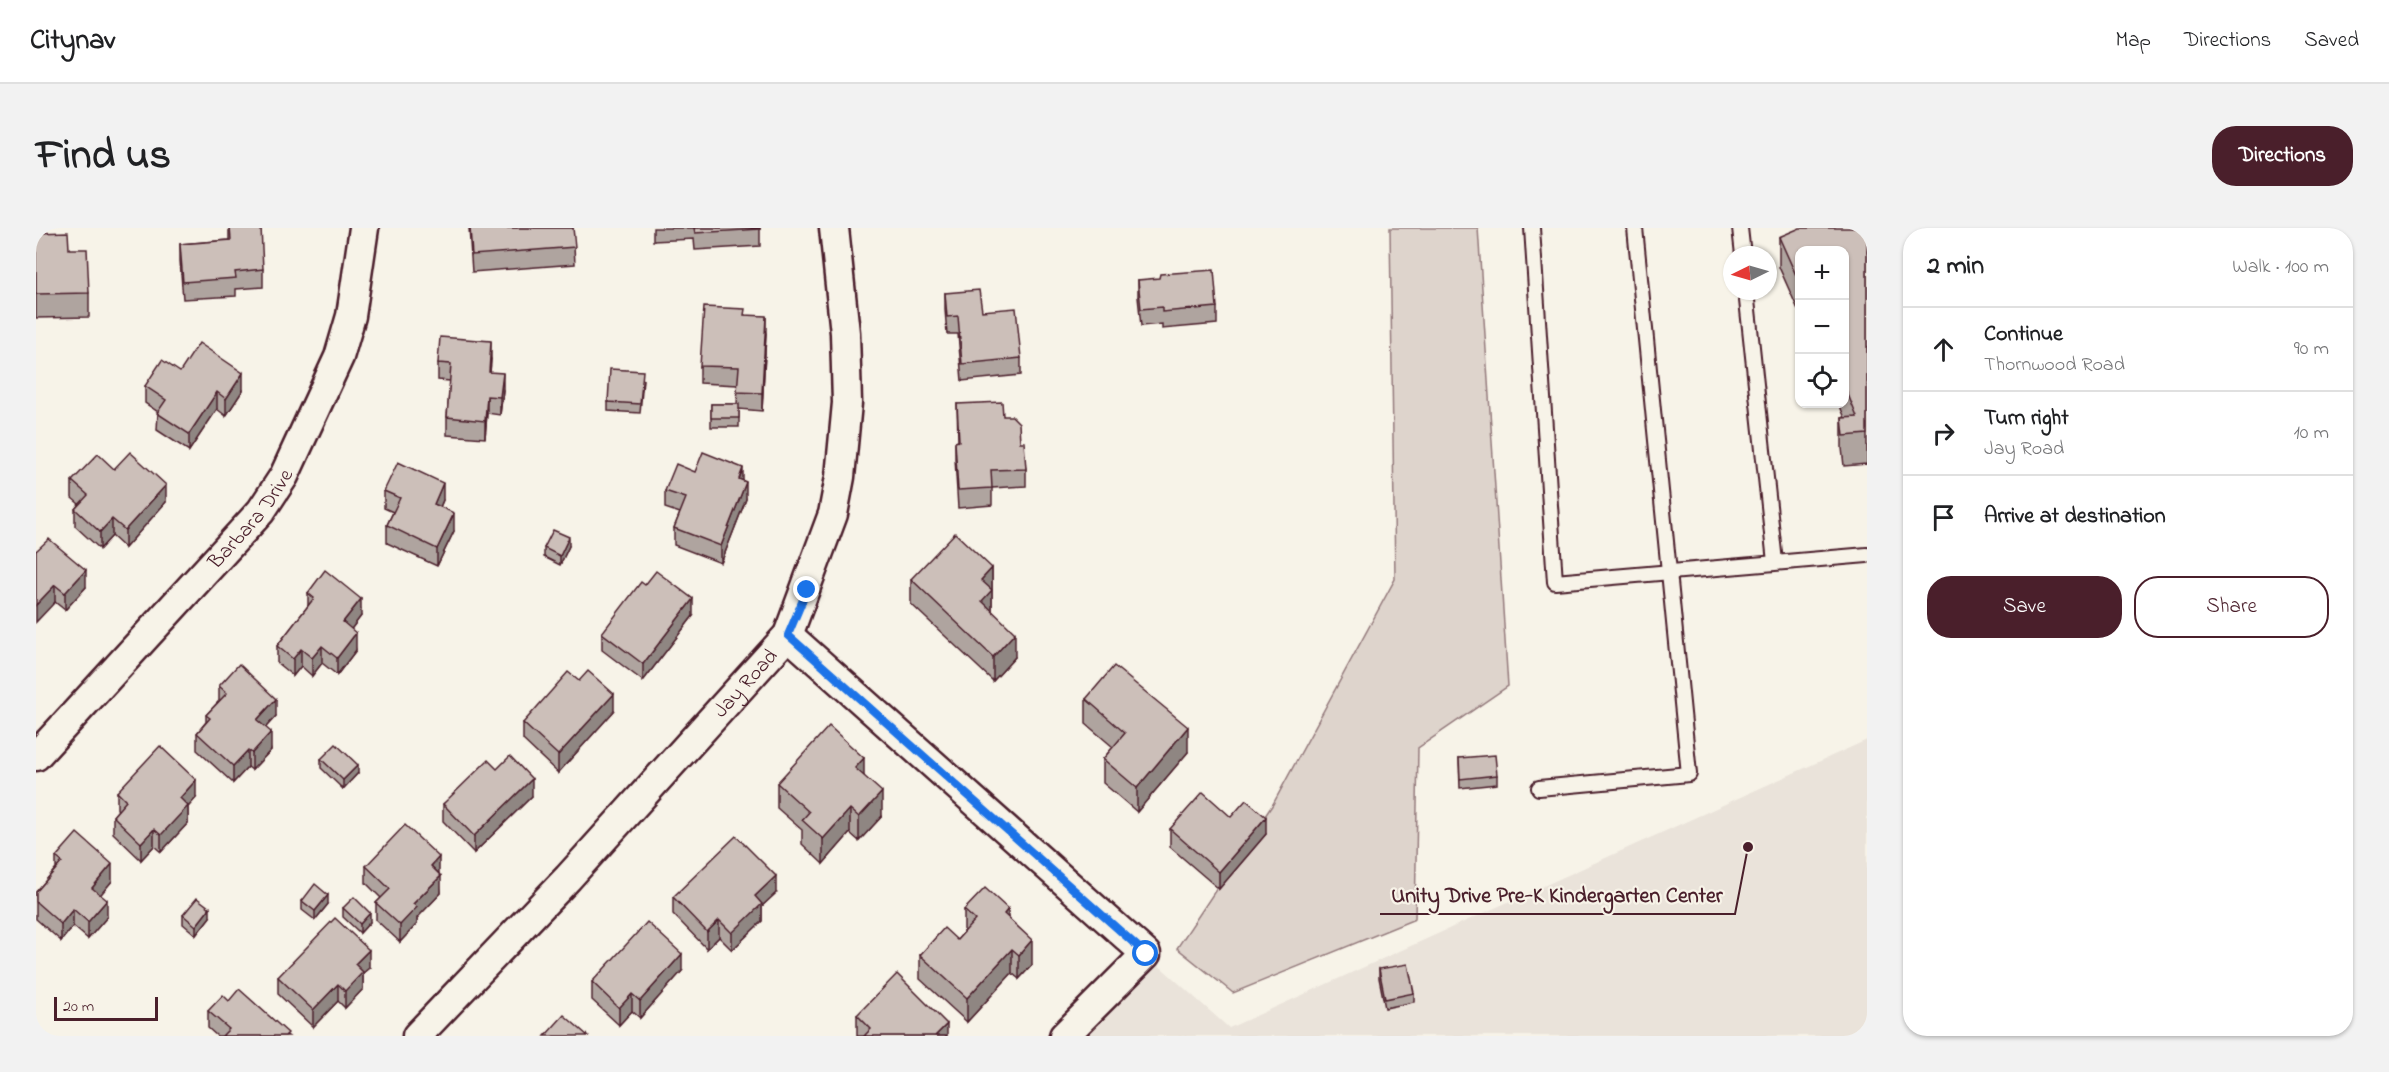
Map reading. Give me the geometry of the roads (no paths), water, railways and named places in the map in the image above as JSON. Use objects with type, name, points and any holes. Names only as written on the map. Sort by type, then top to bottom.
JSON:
[{"type":"street","name":"Barbara Drive","points":[[36,756],[261,511],[284,476],[339,357],[351,316],[364,228]]},
{"type":"street","name":"Jay Road","points":[[417,1036],[568,878],[788,635],[833,514],[840,477],[847,403],[845,333],[834,228]]},
{"type":"street","points":[[788,635],[1146,954],[1064,1036]]},
{"type":"lane","points":[[1532,228],[1555,582],[1867,555]]},
{"type":"lane","points":[[1539,788],[1689,774],[1635,228]]},
{"type":"lane","points":[[1740,228],[1742,246]]},
{"type":"lane","points":[[1747,300],[1775,562]]},
{"type":"place","name":"Unity Drive Pre-K Kindergarten Center","points":[[1748,847]]}]
